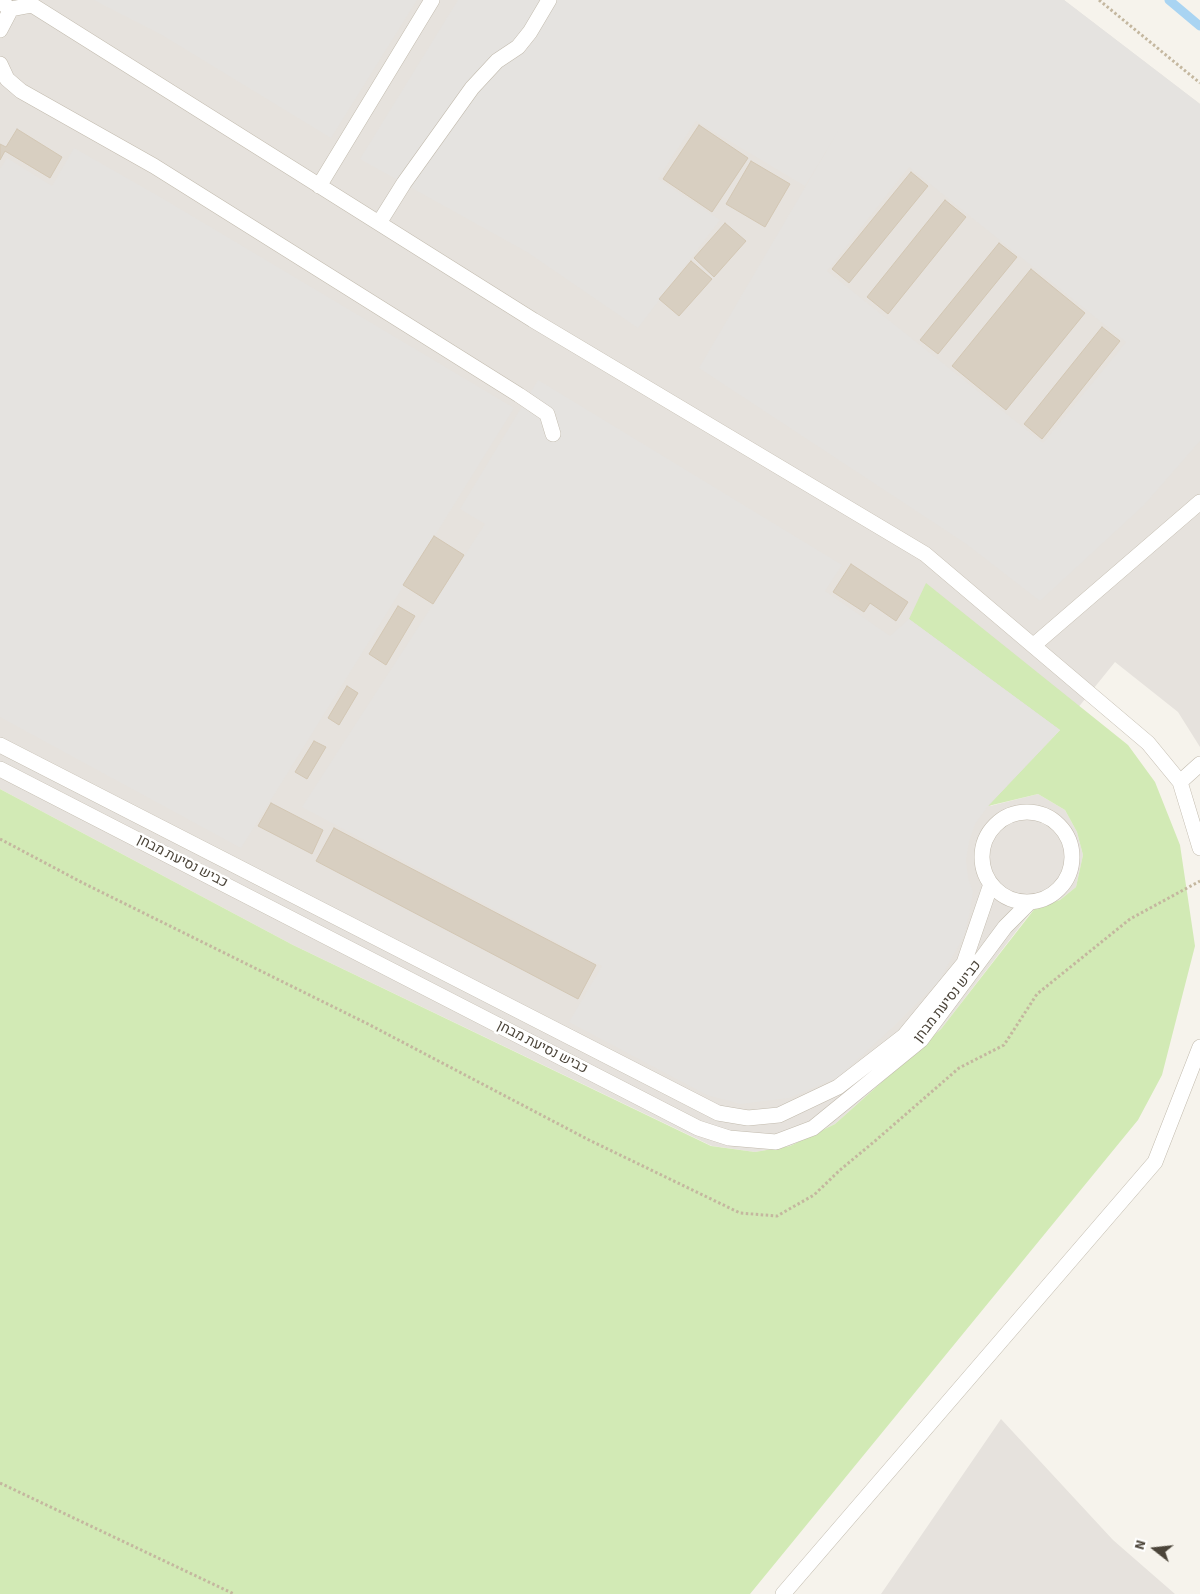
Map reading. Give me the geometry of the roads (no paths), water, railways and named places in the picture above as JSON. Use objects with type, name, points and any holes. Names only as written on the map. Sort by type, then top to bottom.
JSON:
[{"type":"lane","points":[[319,186],[432,0]]},
{"type":"lane","points":[[379,223],[404,183],[472,88],[497,61],[518,47],[530,32],[549,0]]},
{"type":"lane","points":[[0,30],[5,6],[32,5],[599,360],[925,554],[1148,743],[1180,782],[1200,848]]},
{"type":"lane","points":[[0,64],[7,79],[21,91],[154,166],[519,395],[547,414],[553,434]]},
{"type":"lane","points":[[1034,645],[1200,502]]},
{"type":"lane","name":"כביש נסיעת מבחן","points":[[0,745],[718,1113],[748,1118],[779,1115],[838,1087],[904,1036],[964,962],[991,884]]},
{"type":"lane","points":[[1180,782],[1200,764]]},
{"type":"lane","name":"כביש נסיעת מבחן","points":[[0,769],[698,1128],[729,1138],[776,1142],[813,1128],[921,1040],[1006,927],[1030,902]]},
{"type":"lane","points":[[1032,812],[1046,815],[1058,824],[1067,836],[1072,850],[1072,865],[1067,878],[1058,890],[1045,898],[1030,902],[1016,901],[1002,894],[991,884],[984,870],[982,856],[985,841],[992,828],[1003,818],[1017,813],[1032,812]]},
{"type":"lane","points":[[783,1594],[1155,1162],[1200,1047]]},
{"type":"waterway","points":[[1169,0],[1200,26]]}]
